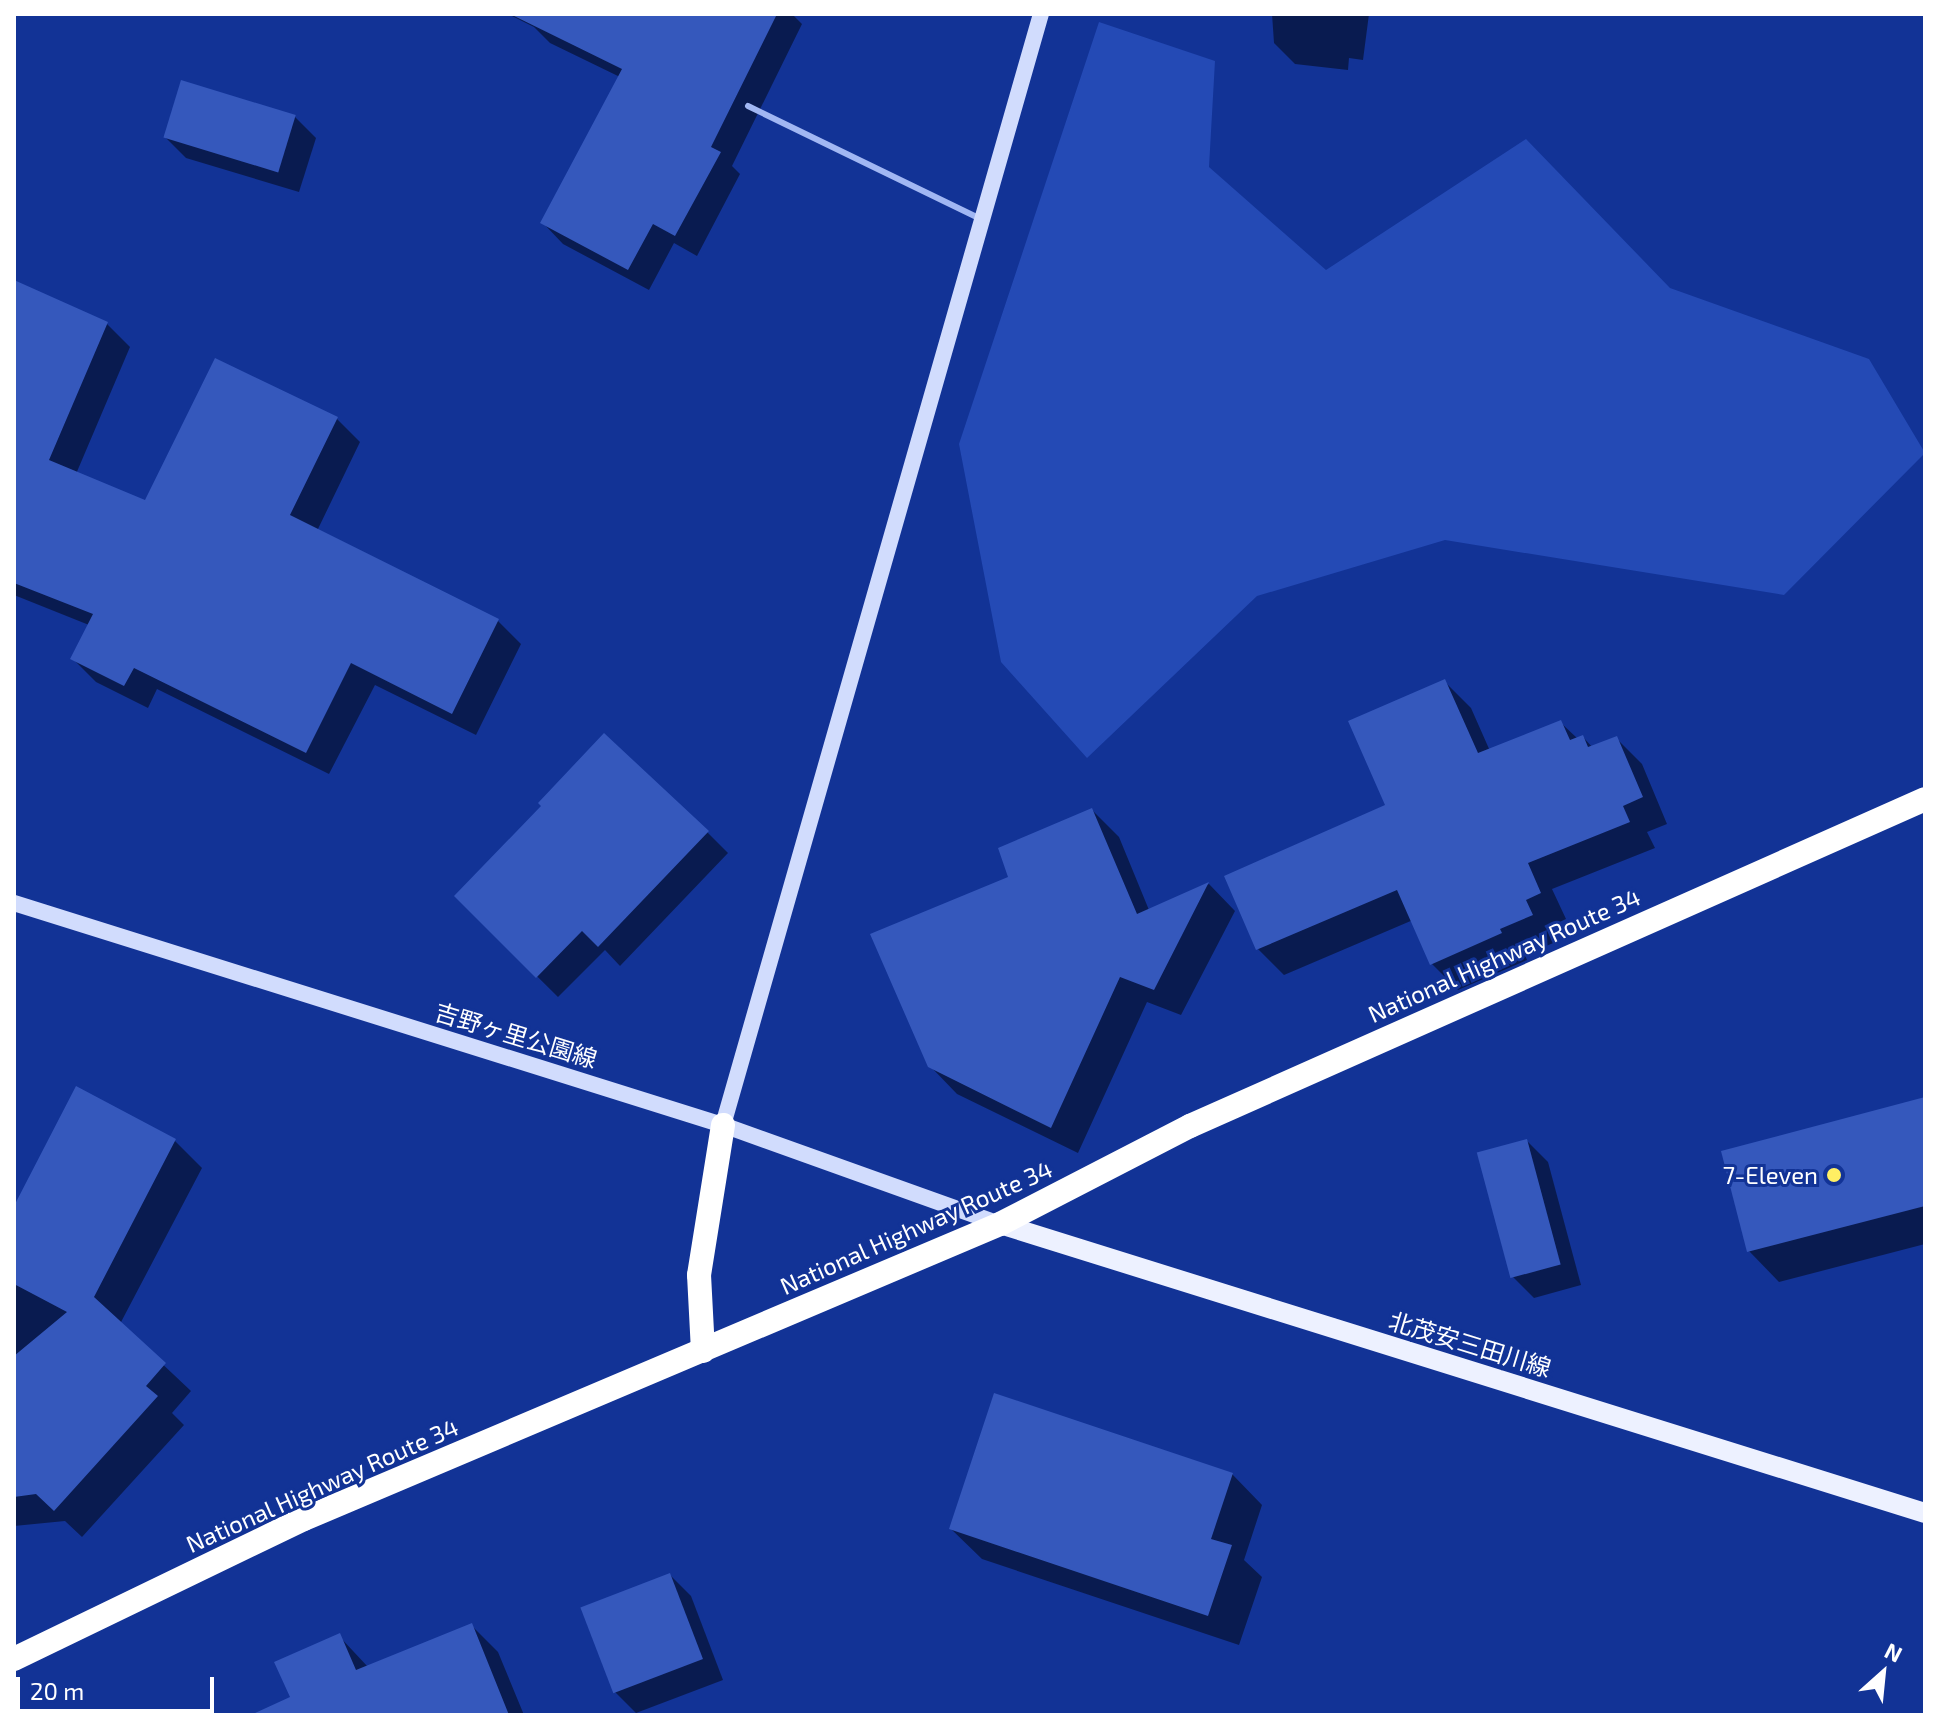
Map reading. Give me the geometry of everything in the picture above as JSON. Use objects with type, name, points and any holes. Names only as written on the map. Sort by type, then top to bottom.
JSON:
[{"type":"highway","name":"National Highway Route 34","points":[[14,1659],[304,1519],[1000,1224],[1190,1126],[1925,799]]},
{"type":"highway","points":[[703,1351],[699,1275],[723,1125]]},
{"type":"main road","name":"北茂安三田川線","points":[[1000,1224],[1925,1513]]},
{"type":"street","points":[[723,1125],[1041,14]]},
{"type":"street","name":"吉野ヶ里公園線","points":[[14,903],[723,1125],[1000,1224]]},
{"type":"lane","points":[[748,106],[982,220]]},
{"type":"shaded area","points":[[1099,22],[1215,61],[1209,167],[1326,270],[1526,139],[1670,288],[1869,359],[1925,453],[1784,595],[1445,540],[1257,596],[1087,758],[1001,662],[959,444]]},
{"type":"building","points":[[510,14],[777,14],[711,147],[721,152],[675,236],[653,224],[628,270],[540,223],[622,69]]},
{"type":"building","points":[[181,80],[296,115],[278,172],[163,137]]},
{"type":"building","points":[[14,280],[108,322],[49,460],[145,500],[215,358],[338,417],[290,515],[499,619],[452,714],[351,663],[306,753],[134,668],[124,686],[70,659],[93,614],[14,583]]},
{"type":"building","points":[[1445,679],[1478,753],[1561,720],[1570,740],[1583,735],[1588,747],[1617,736],[1643,797],[1623,806],[1630,822],[1528,863],[1541,893],[1526,900],[1533,915],[1500,929],[1502,933],[1430,965],[1397,890],[1256,950],[1224,876],[1385,805],[1348,721]]},
{"type":"building","points":[[604,733],[709,831],[598,947],[582,931],[536,978],[454,896],[541,806],[538,803]]},
{"type":"building","points":[[1092,808],[1137,914],[1209,882],[1154,990],[1120,977],[1051,1128],[928,1067],[870,934],[1008,877],[998,848]]},
{"type":"building","points":[[76,1086],[176,1139],[94,1297],[166,1363],[146,1386],[158,1396],[54,1511],[36,1494],[14,1497],[14,1356],[67,1312],[14,1284],[14,1206]]},
{"type":"building","points":[[1925,1097],[1925,1206],[1747,1252],[1721,1151]]},
{"type":"building","points":[[1527,1139],[1561,1265],[1510,1278],[1477,1152]]},
{"type":"building","points":[[994,1393],[1233,1473],[1211,1539],[1232,1545],[1208,1616],[949,1529]]},
{"type":"building","points":[[670,1573],[703,1659],[613,1693],[580,1607]]},
{"type":"building","points":[[472,1623],[509,1715],[251,1715],[290,1697],[274,1662],[340,1633],[356,1670]]},
{"type":"place","name":"7-Eleven","points":[[1834,1175]]}]
